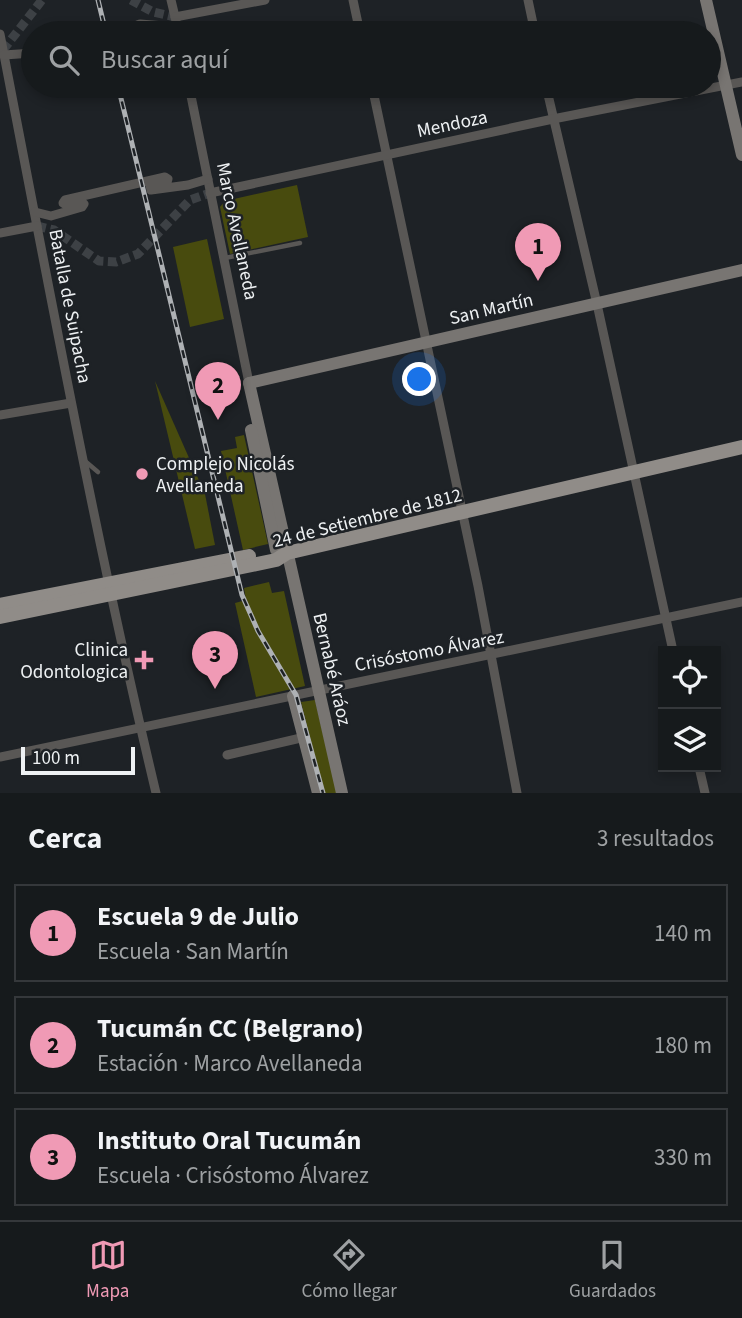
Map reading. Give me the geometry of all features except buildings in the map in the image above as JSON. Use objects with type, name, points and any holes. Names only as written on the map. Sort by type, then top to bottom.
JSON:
[{"type":"main road","name":"24 de Setiembre de 1812","points":[[0,617],[110,589],[742,447]]},
{"type":"main road","name":"24 de Setiembre de 1812","points":[[0,605],[110,589]]},
{"type":"street","points":[[171,0],[176,21]]},
{"type":"street","points":[[175,17],[265,0]]},
{"type":"street","points":[[352,0],[357,21]]},
{"type":"street","points":[[528,0],[532,21]]},
{"type":"street","points":[[706,0],[711,21]]},
{"type":"street","name":"Batalla de Suipacha","points":[[0,34],[71,403],[156,793]]},
{"type":"street","points":[[2,52],[21,53]]},
{"type":"street","points":[[721,67],[742,155]]},
{"type":"street","name":"Mendoza","points":[[721,86],[742,82]]},
{"type":"street","name":"Marco Avellaneda","points":[[191,98],[282,552]]},
{"type":"street","points":[[375,98],[428,342],[492,655],[517,793]]},
{"type":"street","points":[[549,98],[672,646]]},
{"type":"street","name":"Mendoza","points":[[210,193],[659,98]]},
{"type":"street","points":[[36,212],[51,216],[82,207],[84,204],[82,202],[66,205],[63,203],[65,200],[165,177],[167,182],[150,186],[151,190],[188,185],[208,179]]},
{"type":"street","points":[[0,233],[37,226]]},
{"type":"street","name":"San Martín","points":[[249,383],[742,270]]},
{"type":"street","points":[[0,415],[71,403]]},
{"type":"street","name":"Bernabé Aráoz","points":[[282,552],[342,793]]},
{"type":"street","name":"Crisóstomo Álvarez","points":[[0,757],[742,601]]},
{"type":"street","points":[[293,696],[318,793]]},
{"type":"street","points":[[227,755],[305,737]]},
{"type":"street","points":[[700,772],[705,793]]},
{"type":"lane","points":[[224,258],[300,243]]},
{"type":"lane","points":[[83,458],[98,472]]},
{"type":"shaded area","points":[[297,185],[308,237],[230,254],[220,207],[225,201]]},
{"type":"shaded area","points":[[207,239],[224,319],[190,327],[173,247]]},
{"type":"shaded area","points":[[155,381],[205,494],[215,545],[195,549]]},
{"type":"shaded area","points":[[244,435],[268,544],[243,550],[221,451],[237,448],[235,437]]},
{"type":"shaded area","points":[[269,582],[272,593],[284,591],[305,686],[256,697],[235,603],[246,600],[244,588]]},
{"type":"shaded area","points":[[315,700],[337,793],[324,793],[301,702]]},
{"type":"tunnel","points":[[26,21],[42,0]]},
{"type":"tunnel","points":[[131,0],[153,12],[175,17]]},
{"type":"tunnel","points":[[3,50],[21,27]]},
{"type":"tunnel","points":[[37,226],[54,230],[99,261],[116,262],[138,254],[190,200],[210,193]]},
{"type":"railway","points":[[98,0],[103,21]]},
{"type":"railway","points":[[121,98],[242,595],[258,631],[296,695],[323,793]]},
{"type":"place","name":"Escuela 9 de Julio","points":[[538,281]]},
{"type":"place","name":"Tucumán CC (Belgrano)","points":[[218,420]]},
{"type":"place","name":"Complejo Nicolás Avellaneda","points":[[142,474]]},
{"type":"place","name":"Clinica Odontologica","points":[[144,660]]},
{"type":"place","name":"Instituto Oral Tucumán","points":[[215,689]]}]
